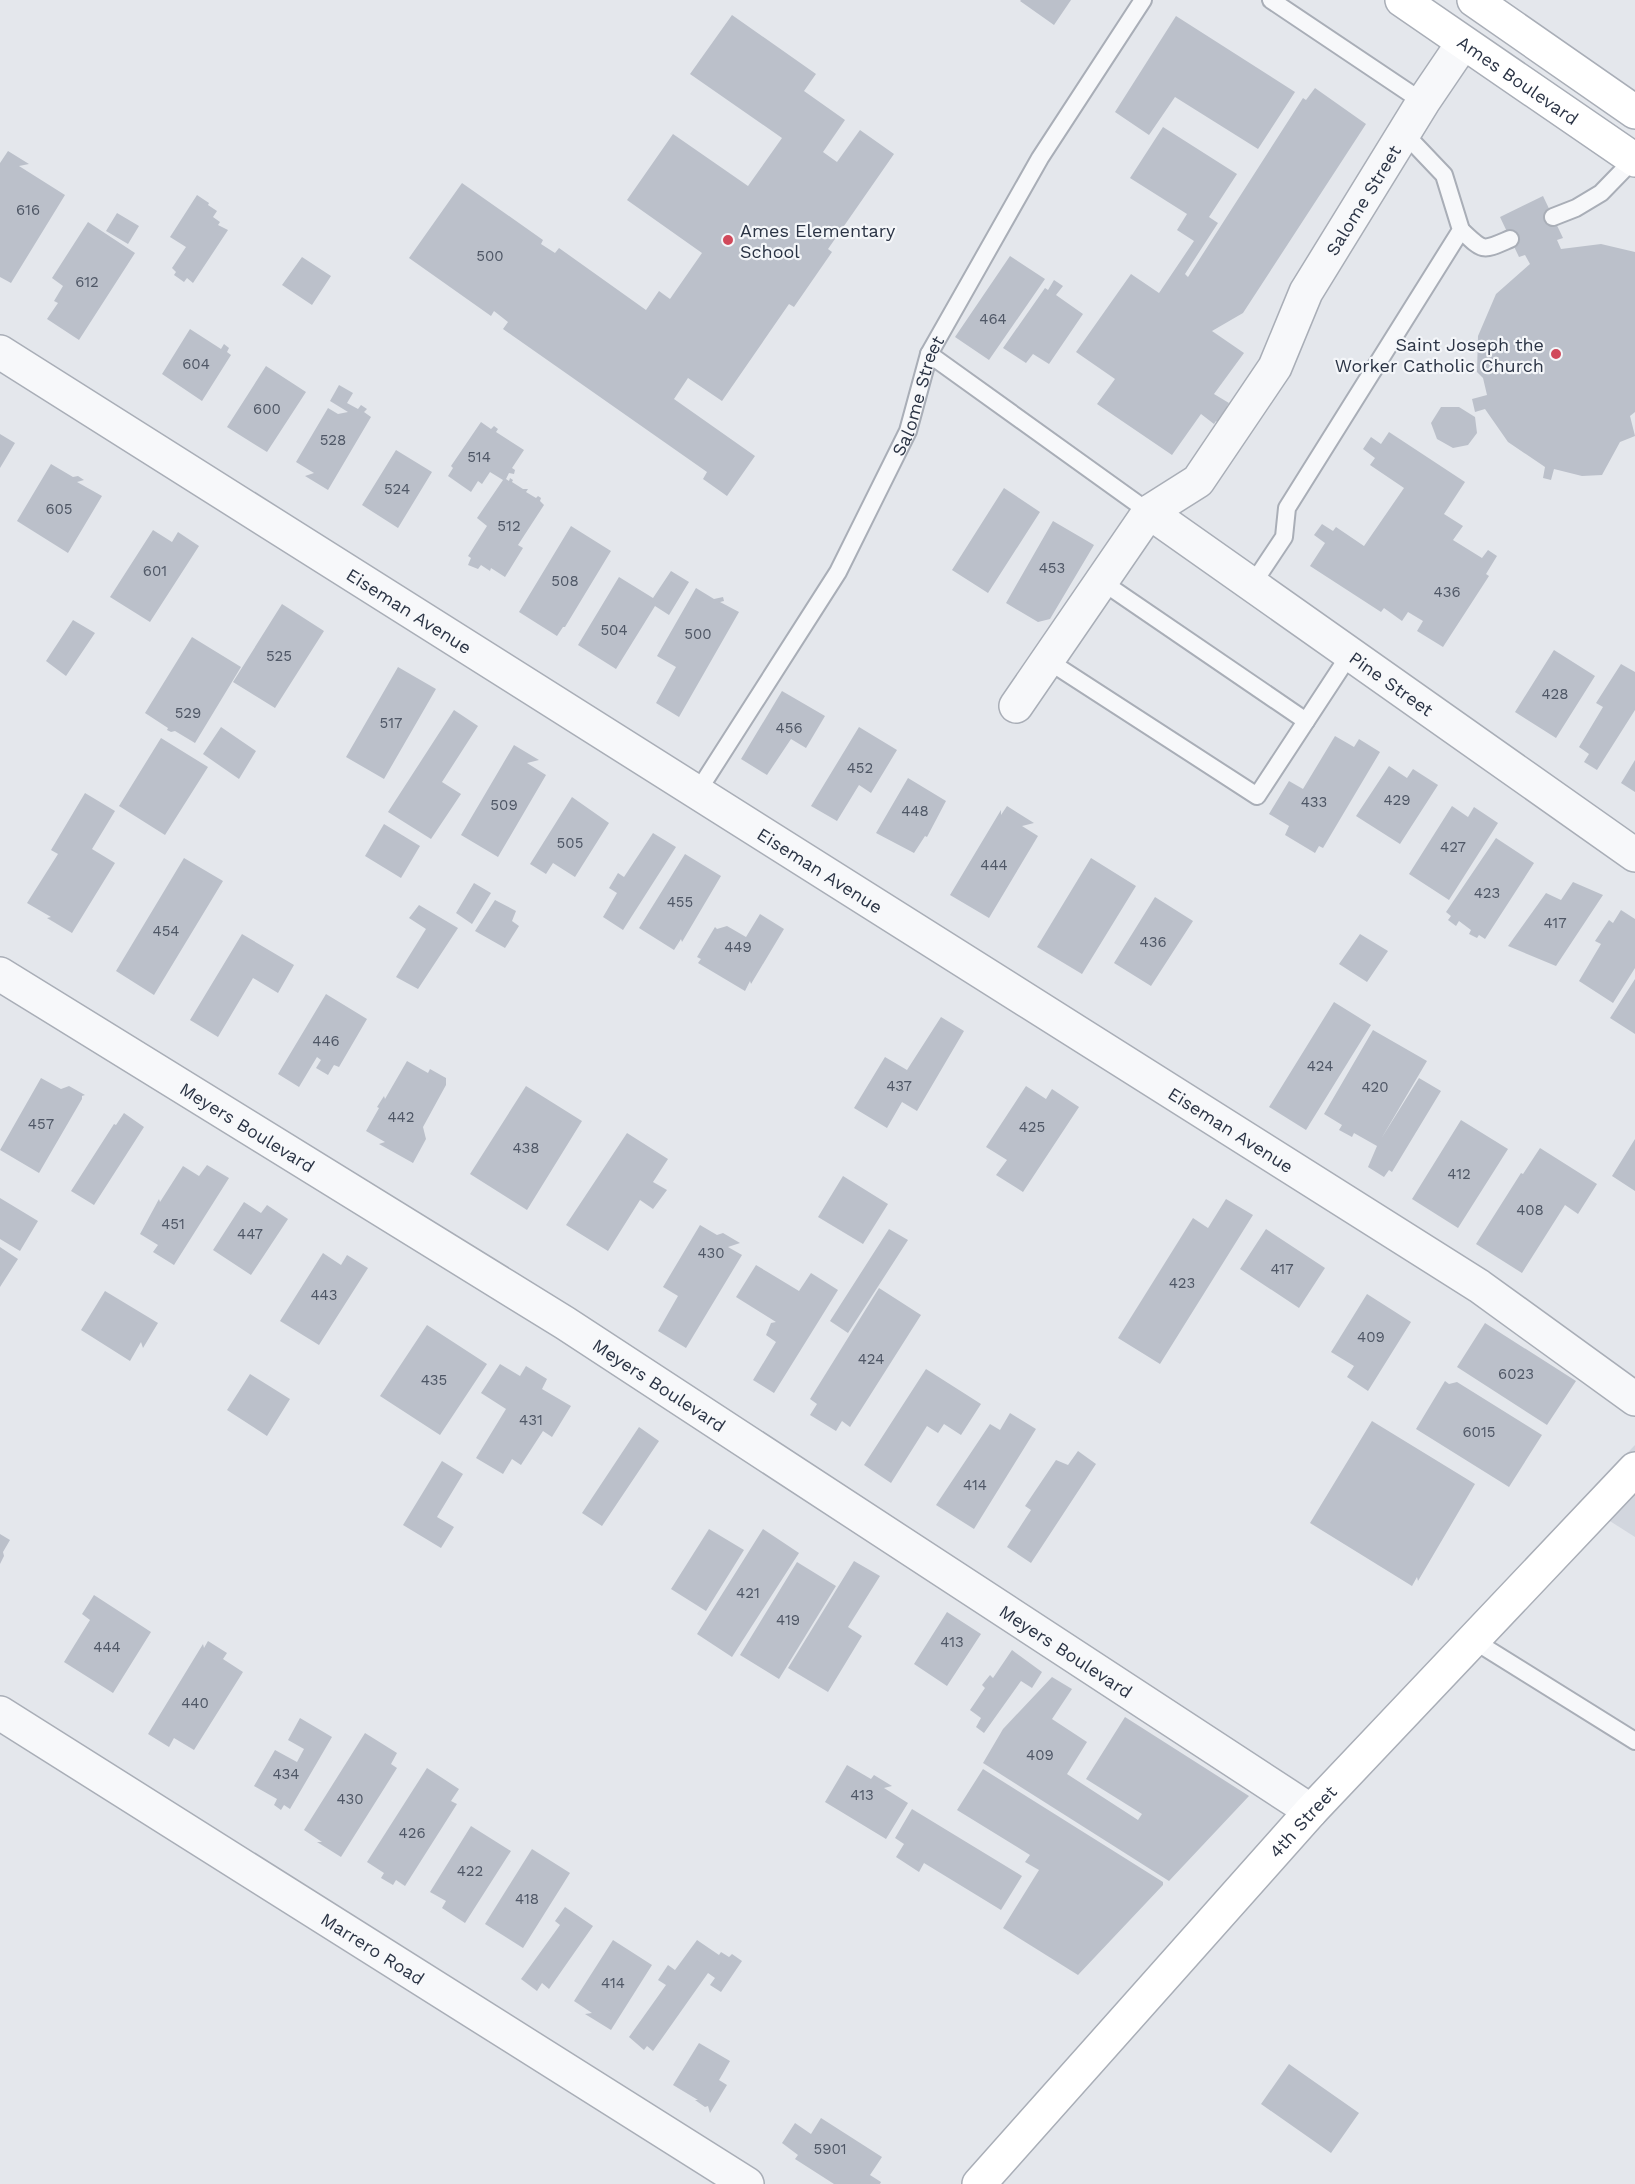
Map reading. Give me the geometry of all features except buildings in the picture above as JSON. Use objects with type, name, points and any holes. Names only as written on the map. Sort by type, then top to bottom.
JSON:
[{"type":"main road","name":"Ames Boulevard","points":[[1402,0],[1634,160]]},
{"type":"main road","points":[[1474,0],[1635,112]]},
{"type":"main road","name":"4th Street","points":[[980,2184],[1123,2020],[1311,1811],[1473,1640],[1629,1485]]},
{"type":"street","name":"Salome Street","points":[[1016,706],[1149,512],[1198,481],[1269,376],[1275,367],[1306,292],[1423,102],[1463,43]]},
{"type":"street","name":"Eiseman Avenue","points":[[0,352],[1479,1286],[1635,1399]]},
{"type":"street","name":"Pine Street","points":[[1149,512],[1635,855]]},
{"type":"street","name":"Meyers Boulevard","points":[[0,974],[565,1323],[1311,1811]]},
{"type":"street","name":"Marrero Road","points":[[0,1713],[747,2184]]},
{"type":"lane","name":"Salome Street","points":[[698,791],[838,572],[908,431],[929,354],[1040,158],[1143,0]]},
{"type":"lane","points":[[1271,0],[1423,102]]},
{"type":"lane","points":[[1404,133],[1444,175],[1461,230],[1479,247],[1489,248],[1510,238]]},
{"type":"lane","points":[[1553,217],[1576,208],[1601,193],[1634,160]]},
{"type":"lane","points":[[1252,585],[1284,537],[1287,508],[1461,230]]},
{"type":"lane","points":[[929,354],[1149,512]]},
{"type":"lane","points":[[1101,581],[1306,722]]},
{"type":"lane","points":[[1047,660],[1257,796],[1350,654]]},
{"type":"lane","points":[[1473,1640],[1635,1741]]},
{"type":"shaded area","points":[[1635,1445],[1635,1537],[1580,1502]]},
{"type":"place","name":"Ames Elementary School","points":[[728,240]]},
{"type":"place","name":"Saint Joseph the Worker Catholic Church","points":[[1556,354]]}]
